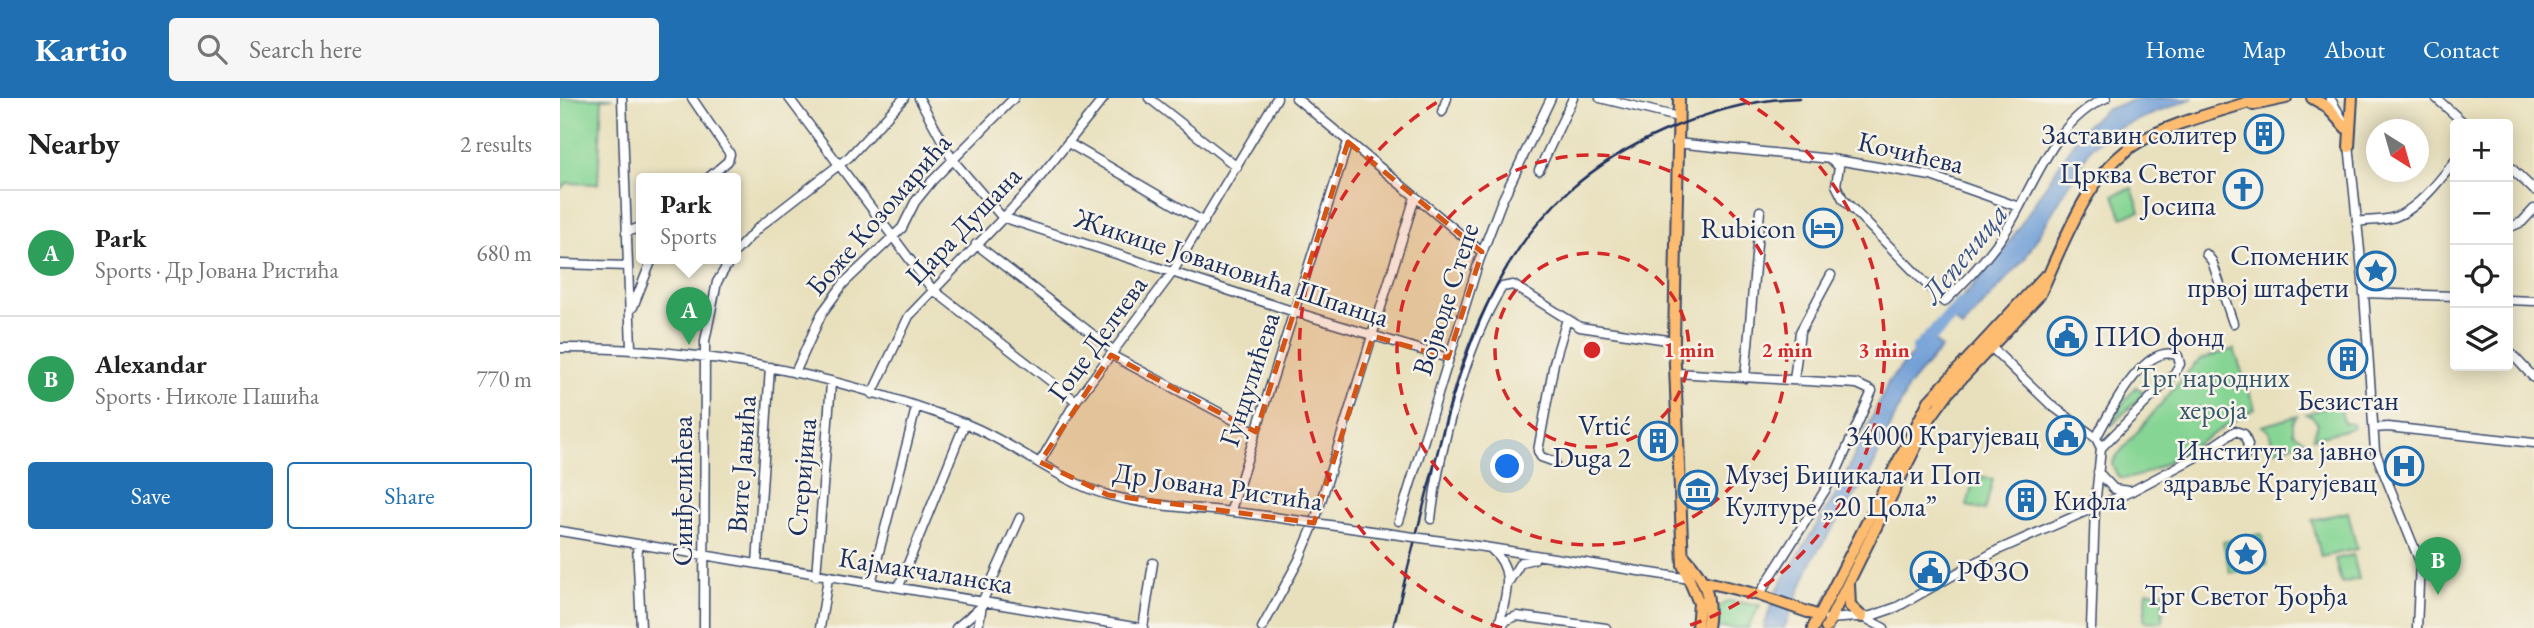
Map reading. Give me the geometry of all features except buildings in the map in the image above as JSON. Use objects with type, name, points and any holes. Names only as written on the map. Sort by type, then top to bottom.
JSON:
[{"type":"main road","points":[[1679,98],[1674,341],[1685,557],[1687,578],[1697,594],[1697,628]]},
{"type":"main road","points":[[1814,628],[1825,622],[1850,580],[1930,418],[1948,393],[2034,301],[2094,188],[2123,153],[2159,133],[2261,98]]},
{"type":"main road","points":[[2236,107],[2286,98]]},
{"type":"main road","points":[[2312,98],[2326,106],[2346,128]]},
{"type":"main road","points":[[2349,147],[2352,98]]},
{"type":"main road","points":[[1825,622],[1929,401],[2046,275]]},
{"type":"main road","points":[[1685,557],[1710,595],[1707,628]]},
{"type":"main road","points":[[1850,580],[1850,606],[1862,617]]},
{"type":"main road","name":"Др Јована Ристића","points":[[1703,582],[1762,596],[1805,611],[1825,622]]},
{"type":"main road","points":[[1699,609],[1710,595],[1728,587]]},
{"type":"street","points":[[622,98],[626,233],[632,310],[631,348]]},
{"type":"street","points":[[692,98],[730,154],[728,161],[715,173]]},
{"type":"street","points":[[789,98],[932,289],[1076,401]]},
{"type":"street","points":[[741,246],[759,227],[840,164],[904,98]]},
{"type":"street","points":[[919,98],[952,159],[1002,217]]},
{"type":"street","name":"Боже Козомарића","points":[[795,373],[822,313],[844,283],[902,228],[915,202],[952,159],[1014,98]]},
{"type":"street","name":"Цара Душана","points":[[872,394],[902,325],[932,289],[1070,144],[1104,98]]},
{"type":"street","points":[[1149,98],[1237,167]]},
{"type":"street","name":"Гоце Делчева","points":[[1040,462],[1076,401],[1172,273],[1277,98]]},
{"type":"street","points":[[1296,98],[1482,252]]},
{"type":"street","points":[[1442,112],[1447,98]]},
{"type":"street","name":"Војводе Степе","points":[[1399,520],[1482,252],[1513,176],[1551,98]]},
{"type":"street","points":[[1539,170],[1573,98]]},
{"type":"street","points":[[1600,98],[1678,117]]},
{"type":"street","points":[[1831,159],[1839,167],[1836,186],[1843,199],[1944,302],[1992,250],[2065,130],[2082,111],[2106,98]]},
{"type":"street","points":[[2330,98],[2346,128],[2349,147],[2377,460],[2420,562],[2417,628]]},
{"type":"street","points":[[2436,98],[2459,119]]},
{"type":"street","name":"Гундулићева","points":[[1231,510],[1348,142]]},
{"type":"street","name":"Кочићева","points":[[1676,143],[1831,159],[1931,176],[2019,207]]},
{"type":"street","points":[[1070,144],[1204,222]]},
{"type":"street","points":[[2357,222],[2395,217],[2425,196],[2450,167]]},
{"type":"street","points":[[2513,170],[2534,190]]},
{"type":"street","points":[[1262,628],[1299,560],[1314,524],[1415,197]]},
{"type":"street","points":[[2513,226],[2522,222],[2534,209]]},
{"type":"street","points":[[1745,378],[1760,211]]},
{"type":"street","name":"Жикице Јовановића Шпанца","points":[[1002,217],[1295,312],[1448,358]]},
{"type":"street","points":[[626,233],[636,229]]},
{"type":"street","points":[[976,244],[1113,353],[1256,432]]},
{"type":"street","points":[[2206,254],[2212,261],[2233,323]]},
{"type":"street","points":[[560,264],[628,266]]},
{"type":"street","points":[[632,310],[650,264]]},
{"type":"street","name":"Синђелићева","points":[[704,628],[705,355],[713,297],[729,264]]},
{"type":"street","points":[[1794,380],[1800,332],[1831,275]]},
{"type":"street","name":"Војводе Степе","points":[[1431,519],[1453,413],[1473,350],[1499,293],[1505,285],[1513,285],[1567,319]]},
{"type":"street","points":[[2364,293],[2450,296]]},
{"type":"street","points":[[2513,300],[2534,301]]},
{"type":"street","points":[[1555,462],[1541,457],[1538,451],[1554,363],[1567,319],[1587,329],[1674,341]]},
{"type":"street","points":[[1991,347],[2051,405],[2096,438],[2101,448],[2095,507],[2091,628]]},
{"type":"street","name":"Др Јована Ристића","points":[[560,348],[631,348],[705,355],[795,373],[965,423],[1067,478],[1108,495],[1231,510],[1703,582]]},
{"type":"street","points":[[2513,355],[2534,378]]},
{"type":"street","points":[[2096,438],[2116,399],[2140,370],[2160,356],[2178,356],[2180,364],[2174,374],[2101,448]]},
{"type":"street","name":"Вите Јањића","points":[[757,564],[770,367]]},
{"type":"street","points":[[1676,373],[1857,384],[1871,389],[1872,393],[1836,473],[1762,596]]},
{"type":"street","name":"Стеријина","points":[[816,576],[831,383]]},
{"type":"street","points":[[871,583],[916,408]]},
{"type":"street","points":[[899,586],[965,423]]},
{"type":"street","points":[[2374,428],[2534,443]]},
{"type":"street","points":[[1825,622],[1880,614],[1998,550],[2132,491],[2200,456],[2235,431],[2244,434],[2248,445],[2245,456],[2217,452],[2200,456]]},
{"type":"street","points":[[2098,472],[2113,489],[2132,491]]},
{"type":"street","points":[[978,628],[982,604],[1020,518]]},
{"type":"street","name":"Кајмакчаланска","points":[[560,531],[828,578],[899,586],[982,604],[1142,628],[1153,563]]},
{"type":"street","points":[[637,544],[640,628]]},
{"type":"street","points":[[1487,548],[1503,561],[1508,583]]},
{"type":"street","points":[[1499,628],[1508,583],[1524,560],[1546,557]]},
{"type":"street","points":[[820,628],[828,578]]},
{"type":"street","points":[[1505,597],[1517,615]]},
{"type":"street","points":[[956,628],[982,604]]},
{"type":"street","points":[[1499,628],[1517,615],[1606,628]]},
{"type":"street","points":[[1862,617],[1884,628]]},
{"type":"highlighted area","points":[[1348,142],[1482,252],[1448,358],[1373,336],[1314,523],[1108,495],[1040,462],[1111,355],[1256,432]]},
{"type":"green space","points":[[560,98],[613,98],[602,99],[598,184],[567,183],[560,189]]},
{"type":"green space","points":[[2132,188],[2140,211],[2122,217],[2114,195]]},
{"type":"green space","name":"Трг народних хероја","points":[[2234,349],[2255,409],[2165,464],[2129,478],[2118,477],[2112,464],[2115,458],[2194,365],[2202,359]]},
{"type":"green space","points":[[2136,387],[2144,393],[2111,426],[2120,407]]},
{"type":"green space","points":[[2346,401],[2341,411],[2344,423],[2352,424],[2353,428],[2313,438],[2318,424],[2312,416],[2306,414]]},
{"type":"green space","points":[[2297,416],[2293,422],[2293,432],[2305,441],[2270,451],[2272,442],[2269,431],[2262,426]]},
{"type":"green space","points":[[1975,475],[1993,479],[1985,510],[1967,506]]},
{"type":"green space","points":[[2348,512],[2357,549],[2321,557],[2312,520]]},
{"type":"green space","points":[[2261,534],[2267,565],[2230,573],[2223,542]]},
{"type":"green space","points":[[2353,555],[2359,579],[2341,583],[2335,559]]},
{"type":"green space","points":[[2147,591],[2164,592],[2162,622],[2144,621]]},
{"type":"green space","points":[[1728,601],[1760,605],[1748,628],[1717,628],[1719,607]]},
{"type":"water","points":[[2139,98],[2193,98],[2110,131],[2090,149],[2024,260],[1962,328],[1948,313],[2003,252],[2083,128],[2105,110]]},
{"type":"water","points":[[1929,335],[1941,348],[1908,387],[1870,473],[1813,558],[1784,628],[1764,628],[1775,593],[1839,489],[1889,381]]},
{"type":"waterway","name":"Лепеница","points":[[1918,350],[1962,304]]},
{"type":"railway","points":[[1393,628],[1450,405],[1466,355],[1485,308],[1508,265],[1536,225],[1570,190],[1612,158],[1662,132],[1730,108],[1800,98]]},
{"type":"place","name":"Заставин солитер","points":[[2264,134]]},
{"type":"place","name":"Црква Светог Јосипа","points":[[2243,189]]},
{"type":"place","name":"Rubicon","points":[[1823,228]]},
{"type":"place","name":"Споменик првој штафети","points":[[2376,271]]},
{"type":"place","name":"ПИО фонд","points":[[2067,336]]},
{"type":"place","name":"Park","points":[[689,345]]},
{"type":"place","name":"Безистан","points":[[2348,359]]},
{"type":"place","name":"34000 Крагујевац","points":[[2066,435]]},
{"type":"place","name":"Vrtić Duga 2","points":[[1658,441]]},
{"type":"place","name":"Институт за јавно здравље Крагујевац","points":[[2404,466]]},
{"type":"place","name":"Музеј Бицикала и Поп Културе „20 Цола”","points":[[1698,490]]},
{"type":"place","name":"Кифла","points":[[2026,500]]},
{"type":"place","name":"Трг Светог Ђорђа","points":[[2246,554]]},
{"type":"place","name":"РФЗО","points":[[1930,571]]},
{"type":"place","name":"Alexandar","points":[[2438,595]]}]
